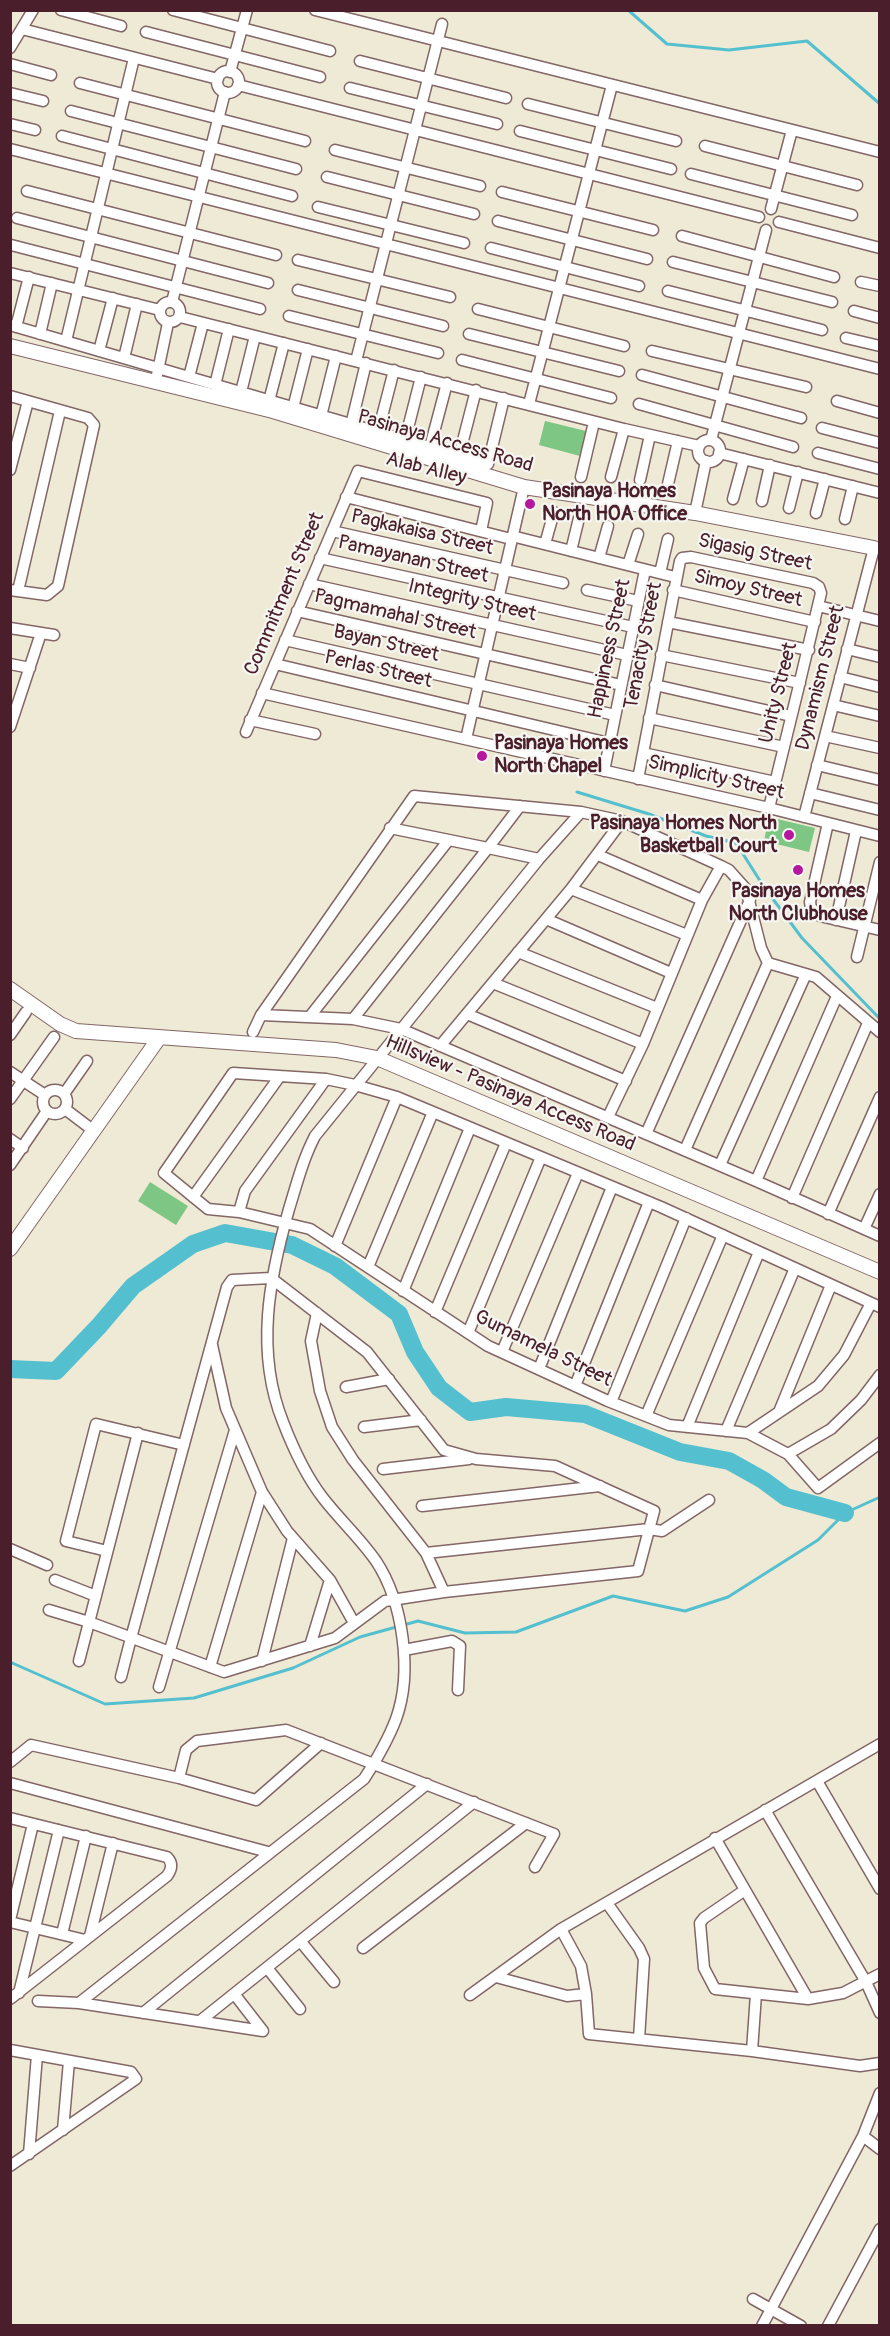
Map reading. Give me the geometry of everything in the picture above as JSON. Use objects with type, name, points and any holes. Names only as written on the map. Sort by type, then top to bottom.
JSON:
[{"type":"street","points":[[10,48],[33,10]]},
{"type":"street","points":[[61,10],[121,26]]},
{"type":"street","points":[[173,10],[330,51]]},
{"type":"street","points":[[230,72],[247,10]]},
{"type":"street","points":[[315,10],[879,152]]},
{"type":"street","points":[[351,424],[363,334],[442,24]]},
{"type":"street","points":[[22,29],[218,79]]},
{"type":"street","points":[[146,32],[320,77]]},
{"type":"street","points":[[66,341],[134,58]]},
{"type":"street","points":[[360,62],[506,98]]},
{"type":"street","points":[[10,64],[51,75]]},
{"type":"street","points":[[218,79],[223,73],[230,72],[236,75],[238,85]]},
{"type":"street","points":[[218,79],[220,88],[225,92],[232,92],[238,85]]},
{"type":"street","points":[[80,83],[305,141]]},
{"type":"street","points":[[238,85],[759,217]]},
{"type":"street","points":[[529,404],[612,85]]},
{"type":"street","points":[[350,88],[498,124]]},
{"type":"street","points":[[172,302],[225,92]]},
{"type":"street","points":[[10,93],[43,101]]},
{"type":"street","points":[[528,104],[676,141]]},
{"type":"street","points":[[71,111],[296,169]]},
{"type":"street","points":[[10,124],[35,130]]},
{"type":"street","points":[[771,209],[792,130]]},
{"type":"street","points":[[520,131],[672,169]]},
{"type":"street","points":[[62,136],[292,196]]},
{"type":"street","points":[[705,146],[857,185]]},
{"type":"street","points":[[10,149],[879,369]]},
{"type":"street","points":[[335,150],[480,186]]},
{"type":"street","points":[[691,174],[852,215]]},
{"type":"street","points":[[327,177],[474,214]]},
{"type":"street","points":[[27,191],[276,255]]},
{"type":"street","points":[[502,192],[653,230]]},
{"type":"street","points":[[318,207],[464,243]]},
{"type":"street","points":[[771,209],[777,213],[779,222],[773,230],[766,230],[760,226],[759,217],[764,211],[771,209]]},
{"type":"street","points":[[17,218],[268,283]]},
{"type":"street","points":[[498,221],[647,259]]},
{"type":"street","points":[[779,222],[879,248]]},
{"type":"street","points":[[711,440],[766,230]]},
{"type":"street","points":[[682,236],[834,277]]},
{"type":"street","points":[[11,244],[260,309]]},
{"type":"street","points":[[491,248],[639,286]]},
{"type":"street","points":[[298,260],[450,297]]},
{"type":"street","points":[[673,262],[832,302]]},
{"type":"street","points":[[10,273],[160,310]]},
{"type":"street","points":[[28,278],[13,326],[124,358],[157,375],[189,377],[488,464],[504,398]]},
{"type":"street","points":[[861,282],[879,286]]},
{"type":"street","points":[[40,334],[52,283]]},
{"type":"street","points":[[298,290],[442,326]]},
{"type":"street","points":[[668,291],[822,330]]},
{"type":"street","points":[[99,351],[113,298]]},
{"type":"street","points":[[172,302],[180,308],[180,317],[168,323],[162,320],[160,310],[165,303],[172,302]]},
{"type":"street","points":[[124,358],[137,304]]},
{"type":"street","points":[[478,309],[624,346]]},
{"type":"street","points":[[854,311],[879,318]]},
{"type":"street","points":[[290,316],[438,353]]},
{"type":"street","points":[[180,317],[476,390],[594,422],[699,446]]},
{"type":"street","points":[[157,375],[168,323]]},
{"type":"street","points":[[189,377],[203,323]]},
{"type":"street","points":[[215,385],[229,329]]},
{"type":"street","points":[[469,333],[619,371]]},
{"type":"street","points":[[241,392],[255,336]]},
{"type":"street","points":[[846,338],[879,346]]},
{"type":"street","points":[[270,401],[284,343]]},
{"type":"street","name":"Pasinaya Access Road","points":[[10,346],[157,375],[524,487],[695,513],[874,548]]},
{"type":"street","points":[[293,408],[308,349]]},
{"type":"street","points":[[652,351],[806,387]]},
{"type":"street","points":[[321,416],[336,356]]},
{"type":"street","points":[[462,360],[611,398]]},
{"type":"street","points":[[378,432],[394,370]]},
{"type":"street","points":[[642,375],[801,418]]},
{"type":"street","points":[[405,440],[421,377]]},
{"type":"street","points":[[430,447],[447,383]]},
{"type":"street","points":[[459,456],[476,390]]},
{"type":"street","points":[[10,396],[88,418],[93,422],[92,440],[58,586],[47,595],[14,591],[60,411]]},
{"type":"street","points":[[10,470],[28,401]]},
{"type":"street","points":[[837,401],[879,412]]},
{"type":"street","points":[[639,404],[793,447]]},
{"type":"street","points":[[580,477],[594,422]]},
{"type":"street","points":[[822,428],[879,443]]},
{"type":"street","points":[[611,477],[624,429]]},
{"type":"street","points":[[640,480],[650,435]]},
{"type":"street","points":[[711,440],[719,446],[719,453],[713,460],[706,461],[699,454],[699,446],[704,441],[711,440]]},
{"type":"street","points":[[668,484],[678,441]]},
{"type":"street","points":[[719,453],[879,493]]},
{"type":"street","points":[[818,453],[879,469]]},
{"type":"street","points":[[733,499],[744,459]]},
{"type":"street","points":[[695,513],[706,461]]},
{"type":"street","points":[[762,501],[770,465]]},
{"type":"street","name":"Commitment Street","points":[[246,732],[357,471]]},
{"type":"street","name":"Alab Alley","points":[[357,471],[487,503],[481,531]]},
{"type":"street","points":[[789,508],[798,472]]},
{"type":"street","points":[[816,513],[825,479]]},
{"type":"street","points":[[845,519],[854,486]]},
{"type":"street","points":[[466,739],[524,487]]},
{"type":"street","points":[[346,497],[675,577]]},
{"type":"street","points":[[545,544],[554,512]]},
{"type":"street","points":[[571,551],[579,518]]},
{"type":"street","points":[[599,558],[608,526]]},
{"type":"street","name":"Pagkakaisa Street","points":[[332,531],[563,583]]},
{"type":"street","points":[[628,565],[638,534]]},
{"type":"street","points":[[660,573],[669,539]]},
{"type":"street","name":"Dynamism Street","points":[[804,817],[874,548]]},
{"type":"street","name":"Sigasig Street","points":[[682,558],[687,556],[813,583],[819,587]]},
{"type":"street","name":"Pamayanan Street","points":[[320,558],[633,627]]},
{"type":"street","name":"Tenacity Street","points":[[638,779],[675,577],[682,558]]},
{"type":"street","name":"Happiness Street","points":[[604,771],[645,570]]},
{"type":"street","name":"Integrity Street","points":[[309,584],[627,655]]},
{"type":"street","name":"Unity Street","points":[[769,807],[809,650],[821,593],[819,587]]},
{"type":"street","points":[[587,590],[638,601]]},
{"type":"street","name":"Simoy Street","points":[[673,590],[815,622]]},
{"type":"street","points":[[818,606],[879,621]]},
{"type":"street","name":"Pagmamahal Street","points":[[297,611],[621,685]]},
{"type":"street","points":[[668,622],[809,650]]},
{"type":"street","points":[[10,628],[54,635]]},
{"type":"street","points":[[10,727],[15,702],[30,668],[41,633]]},
{"type":"street","name":"Bayan Street","points":[[285,640],[615,715]]},
{"type":"street","points":[[847,649],[879,657]]},
{"type":"street","points":[[661,654],[800,682]]},
{"type":"street","points":[[10,664],[30,668]]},
{"type":"street","name":"Perlas Street","points":[[275,664],[609,743]]},
{"type":"street","points":[[840,677],[879,687]]},
{"type":"street","points":[[655,685],[791,716]]},
{"type":"street","name":"Simplicity Street","points":[[262,693],[769,807],[879,836]]},
{"type":"street","points":[[833,705],[879,716]]},
{"type":"street","points":[[649,718],[784,747]]},
{"type":"street","points":[[250,720],[315,734]]},
{"type":"street","points":[[825,736],[879,748]]},
{"type":"street","points":[[643,753],[775,782]]},
{"type":"street","points":[[817,765],[879,780]]},
{"type":"street","points":[[810,793],[879,810]]},
{"type":"street","points":[[253,1032],[261,1015],[414,796],[581,812],[622,821],[729,870],[746,889],[761,948],[768,963],[816,977],[879,1032]]},
{"type":"street","points":[[353,1019],[506,828],[520,806]]},
{"type":"street","points":[[79,2003],[268,1852],[364,1779],[382,1751],[397,1716],[402,1690],[404,1647],[395,1601],[376,1562],[322,1497],[300,1460],[282,1420],[270,1377],[266,1333],[271,1278],[304,1157],[315,1136],[539,859],[581,812]]},
{"type":"street","points":[[440,1046],[571,889],[622,821]]},
{"type":"street","points":[[828,823],[810,902],[813,911],[836,920],[879,930]]},
{"type":"street","points":[[390,828],[539,859]]},
{"type":"street","points":[[836,920],[856,831]]},
{"type":"street","points":[[311,1016],[448,841]]},
{"type":"street","points":[[598,855],[702,900]]},
{"type":"street","points":[[857,957],[879,862]]},
{"type":"street","points":[[608,1117],[643,1044],[702,900],[721,866]]},
{"type":"street","points":[[571,889],[687,935]]},
{"type":"street","points":[[646,1134],[750,900]]},
{"type":"street","points":[[546,919],[671,973]]},
{"type":"street","points":[[518,952],[657,1008]]},
{"type":"street","points":[[685,1150],[768,963]]},
{"type":"street","points":[[720,1165],[806,974]]},
{"type":"street","points":[[493,983],[643,1044]]},
{"type":"street","name":"Hillsview - Pasinaya Access Road","points":[[10,989],[70,1029],[98,1034],[336,1050],[376,1058],[879,1272]]},
{"type":"street","points":[[756,1180],[837,996]]},
{"type":"street","points":[[10,1035],[26,1012]]},
{"type":"street","points":[[467,1014],[626,1082]]},
{"type":"street","points":[[261,1015],[353,1019],[401,1029],[756,1180],[879,1236]]},
{"type":"street","points":[[792,1198],[868,1023]]},
{"type":"street","points":[[10,1099],[54,1037]]},
{"type":"street","points":[[10,1249],[159,1038]]},
{"type":"street","points":[[64,1094],[87,1060]]},
{"type":"street","points":[[10,1072],[45,1095]]},
{"type":"street","name":"Gumamela Street","points":[[280,1076],[233,1073],[164,1173],[208,1209],[240,1212],[284,1228],[310,1229],[468,1333],[502,1352],[611,1402],[669,1425],[748,1433],[788,1454],[818,1488],[879,1443]]},
{"type":"street","points":[[193,1197],[280,1076],[326,1079],[355,1084],[397,1097],[686,1218],[875,1305],[844,1355],[818,1386],[748,1433]]},
{"type":"street","points":[[240,1212],[244,1191],[326,1079]]},
{"type":"street","points":[[57,1090],[64,1094],[68,1101],[65,1109],[55,1114],[47,1111],[43,1101],[45,1095],[57,1090]]},
{"type":"street","points":[[335,1246],[397,1097]]},
{"type":"street","points":[[828,1214],[879,1097]]},
{"type":"street","points":[[65,1109],[94,1131]]},
{"type":"street","points":[[10,1165],[47,1111]]},
{"type":"street","points":[[368,1267],[433,1112]]},
{"type":"street","points":[[403,1291],[470,1128]]},
{"type":"street","points":[[10,1139],[22,1148]]},
{"type":"street","points":[[435,1312],[506,1143]]},
{"type":"street","points":[[468,1333],[541,1157]]},
{"type":"street","points":[[502,1352],[578,1173]]},
{"type":"street","points":[[539,1369],[612,1186]]},
{"type":"street","points":[[864,1229],[879,1194]]},
{"type":"street","points":[[576,1386],[649,1202]]},
{"type":"street","points":[[611,1402],[686,1218]]},
{"type":"street","points":[[646,1416],[723,1235]]},
{"type":"street","points":[[687,1427],[759,1252]]},
{"type":"street","points":[[726,1431],[795,1268]]},
{"type":"street","points":[[121,1677],[227,1287],[232,1280],[271,1278],[368,1352],[444,1449],[476,1459]]},
{"type":"street","points":[[778,1413],[831,1285]]},
{"type":"street","points":[[317,1313],[311,1341],[320,1391],[332,1427],[353,1461],[426,1553],[444,1592]]},
{"type":"street","points":[[212,1342],[226,1408],[262,1492],[293,1538],[330,1580],[354,1623]]},
{"type":"street","points":[[788,1454],[831,1429],[861,1400],[879,1375]]},
{"type":"street","points":[[346,1387],[389,1379]]},
{"type":"street","points":[[364,1427],[421,1419]]},
{"type":"street","points":[[107,1551],[66,1541],[96,1424],[184,1445]]},
{"type":"street","points":[[159,1687],[236,1430]]},
{"type":"street","points":[[79,1661],[138,1433]]},
{"type":"street","points":[[49,1610],[89,1622],[224,1672],[335,1638],[385,1601],[444,1592],[638,1571],[654,1511],[555,1466],[476,1459],[383,1469]]},
{"type":"street","points":[[422,1506],[600,1486]]},
{"type":"street","points":[[210,1667],[262,1492]]},
{"type":"street","points":[[426,1553],[649,1529],[663,1530],[709,1500]]},
{"type":"street","points":[[262,1661],[293,1538]]},
{"type":"street","points":[[10,1549],[47,1565]]},
{"type":"street","points":[[55,1580],[96,1596]]},
{"type":"street","points":[[310,1646],[330,1580]]},
{"type":"street","points":[[404,1647],[452,1641],[460,1646],[458,1690]]},
{"type":"street","points":[[179,1778],[186,1750],[197,1741],[286,1731],[554,1834],[535,1867]]},
{"type":"street","points":[[10,1762],[31,1745],[179,1778],[256,1800],[321,1743]]},
{"type":"street","points":[[470,1995],[561,1929],[879,1744]]},
{"type":"street","points":[[817,1781],[879,1889]]},
{"type":"street","points":[[10,1783],[268,1852]]},
{"type":"street","points":[[143,2013],[427,1784]]},
{"type":"street","points":[[200,2021],[268,1969],[474,1802]]},
{"type":"street","points":[[765,1810],[866,1982],[879,2013]]},
{"type":"street","points":[[10,1818],[167,1857],[171,1863],[167,1876],[15,1996]]},
{"type":"street","points":[[363,1948],[526,1823]]},
{"type":"street","points":[[33,1824],[10,1921],[88,1938]]},
{"type":"street","points":[[15,1996],[36,1928],[59,1830]]},
{"type":"street","points":[[63,1934],[86,1836]]},
{"type":"street","points":[[715,1838],[808,1999]]},
{"type":"street","points":[[88,1938],[113,1843]]},
{"type":"street","points":[[745,1890],[700,1923],[703,1962],[715,1989],[808,1999],[837,1995],[879,1974]]},
{"type":"street","points":[[607,1903],[639,1948],[644,1959],[639,2039]]},
{"type":"street","points":[[561,1929],[581,1966],[590,2034],[752,2051],[860,2066],[879,2063]]},
{"type":"street","points":[[301,1942],[334,1982]]},
{"type":"street","points":[[268,1969],[300,2009]]},
{"type":"street","points":[[496,1977],[567,1996],[586,1994]]},
{"type":"street","points":[[752,2051],[756,1994]]},
{"type":"street","points":[[38,2001],[79,2003],[262,2031],[235,1995]]},
{"type":"street","points":[[10,2050],[131,2072],[136,2079],[10,2166]]},
{"type":"street","points":[[29,2154],[36,2055]]},
{"type":"street","points":[[63,2130],[69,2061]]},
{"type":"street","points":[[762,2325],[863,2136],[879,2093]]},
{"type":"street","points":[[863,2136],[879,2149]]},
{"type":"street","points":[[828,2325],[879,2229]]},
{"type":"street","points":[[753,2299],[801,2325]]},
{"type":"green space","points":[[545,421],[586,431],[580,456],[539,445]]},
{"type":"green space","name":"Pasinaya Homes North Basketball Court","points":[[769,817],[815,828],[809,852],[764,841]]},
{"type":"green space","points":[[150,1182],[188,1206],[176,1225],[138,1201]]},
{"type":"waterway","points":[[628,10],[667,44],[729,50],[807,41],[880,104]]},
{"type":"waterway","points":[[577,792],[649,814],[706,836],[736,843],[764,887],[802,938],[880,1019]]},
{"type":"waterway","points":[[10,1369],[56,1371],[133,1286],[193,1244],[225,1233],[292,1245],[335,1266],[399,1314],[415,1352],[439,1388],[470,1412],[506,1407],[585,1414],[680,1452],[729,1461],[763,1480],[786,1497],[845,1513]]},
{"type":"waterway","points":[[10,1662],[105,1704],[194,1698],[293,1668],[360,1637],[418,1621],[465,1633],[516,1632],[613,1596],[685,1611],[728,1597],[818,1540],[845,1513],[880,1497]]},
{"type":"place","name":"Pasinaya Homes North HOA Office","points":[[530,504]]},
{"type":"place","name":"Pasinaya Homes North Chapel","points":[[482,756]]},
{"type":"place","name":"Pasinaya Homes North Basketball Court","points":[[789,835]]},
{"type":"place","name":"Pasinaya Homes North Clubhouse","points":[[798,870]]}]
